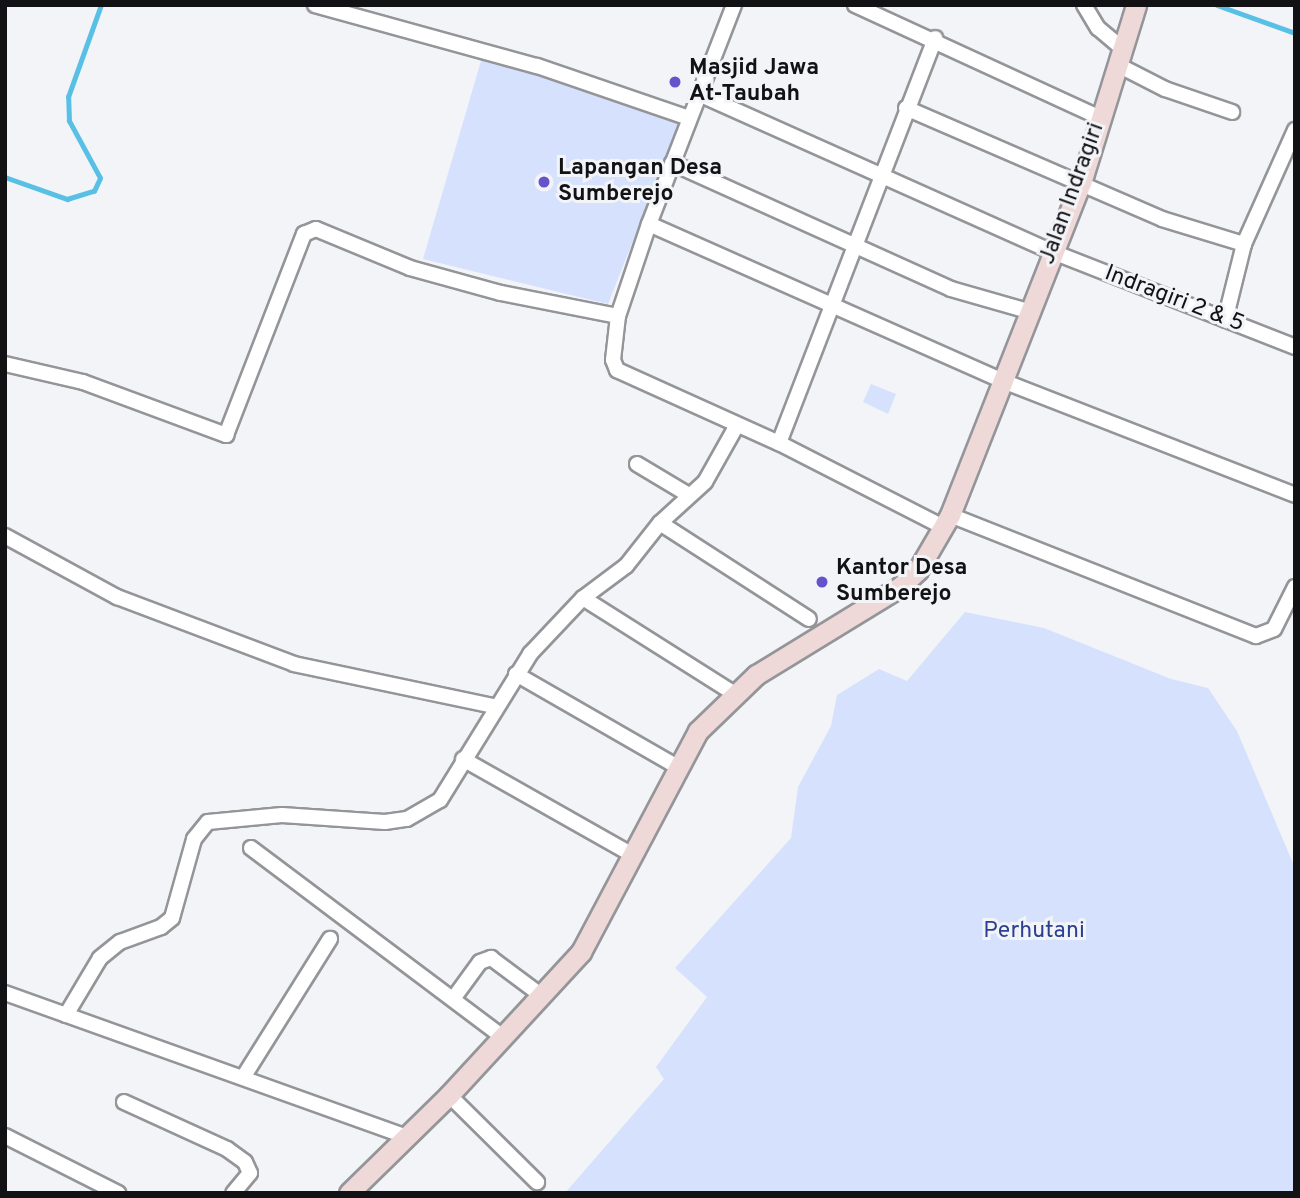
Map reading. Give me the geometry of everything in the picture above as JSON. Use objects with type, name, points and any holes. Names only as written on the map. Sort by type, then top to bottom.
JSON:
[{"type":"street","points":[[315,5],[537,66],[689,118]]},
{"type":"street","points":[[734,5],[649,224],[618,316],[613,360],[617,370],[947,521],[1256,636],[1273,629],[1295,587]]},
{"type":"street","points":[[855,5],[935,38],[1101,118]]},
{"type":"street","points":[[1084,5],[1122,58],[1165,89],[1232,112]]},
{"type":"street","name":"Jalan Indragiri","points":[[349,1193],[449,1095],[542,996],[592,936],[676,766],[698,731],[733,693],[820,632],[901,586],[918,570],[947,521],[1081,183],[1122,58],[1136,5]]},
{"type":"street","points":[[779,443],[835,303],[881,172],[935,38]]},
{"type":"street","name":"Indragiri 2 & 5","points":[[699,94],[881,172],[1053,252],[1295,347]]},
{"type":"street","points":[[906,108],[1162,219],[1244,244]]},
{"type":"street","points":[[1225,320],[1244,244],[1295,130]]},
{"type":"street","points":[[672,163],[951,289],[1028,311]]},
{"type":"street","points":[[649,224],[835,303],[1003,381],[1295,495]]},
{"type":"street","points":[[5,364],[83,382],[226,435],[303,234],[316,229],[410,268],[501,293],[618,316]]},
{"type":"street","points":[[66,1015],[100,958],[120,942],[161,927],[172,918],[194,839],[208,822],[282,815],[385,822],[407,819],[440,800],[494,706],[516,674],[583,598],[626,566],[660,523],[687,495],[705,482],[737,425]]},
{"type":"street","points":[[637,464],[687,495]]},
{"type":"street","points":[[660,523],[809,619]]},
{"type":"street","points":[[5,536],[117,597],[294,664],[494,706]]},
{"type":"street","points":[[583,598],[733,693]]},
{"type":"street","points":[[516,674],[676,766]]},
{"type":"street","points":[[463,759],[631,854]]},
{"type":"street","points":[[251,848],[503,1037]]},
{"type":"street","points":[[244,1076],[330,939]]},
{"type":"street","points":[[453,999],[480,962],[491,958],[542,996]]},
{"type":"street","points":[[5,993],[244,1076],[408,1137]]},
{"type":"street","points":[[449,1095],[537,1182]]},
{"type":"street","points":[[124,1102],[227,1149],[245,1163],[250,1173],[233,1193]]},
{"type":"street","points":[[5,1136],[118,1193]]},
{"type":"green space","name":"Lapangan Desa Sumberejo","points":[[483,54],[680,123],[608,304],[423,259]]},
{"type":"green space","points":[[871,384],[896,394],[888,414],[863,402]]},
{"type":"green space","name":"Perhutani","points":[[965,612],[1044,628],[1171,679],[1208,688],[1237,731],[1295,868],[1295,1193],[565,1193],[664,1079],[656,1067],[707,997],[675,968],[791,838],[798,787],[831,726],[837,695],[879,669],[907,681]]},
{"type":"waterway","points":[[5,177],[67,199],[94,191],[100,178],[69,121],[68,97],[101,5]]},
{"type":"waterway","points":[[1217,5],[1295,33]]},
{"type":"place","name":"Masjid Jawa At-Taubah","points":[[675,82]]},
{"type":"place","name":"Lapangan Desa Sumberejo","points":[[544,182]]},
{"type":"place","name":"Kantor Desa Sumberejo","points":[[822,582]]}]
